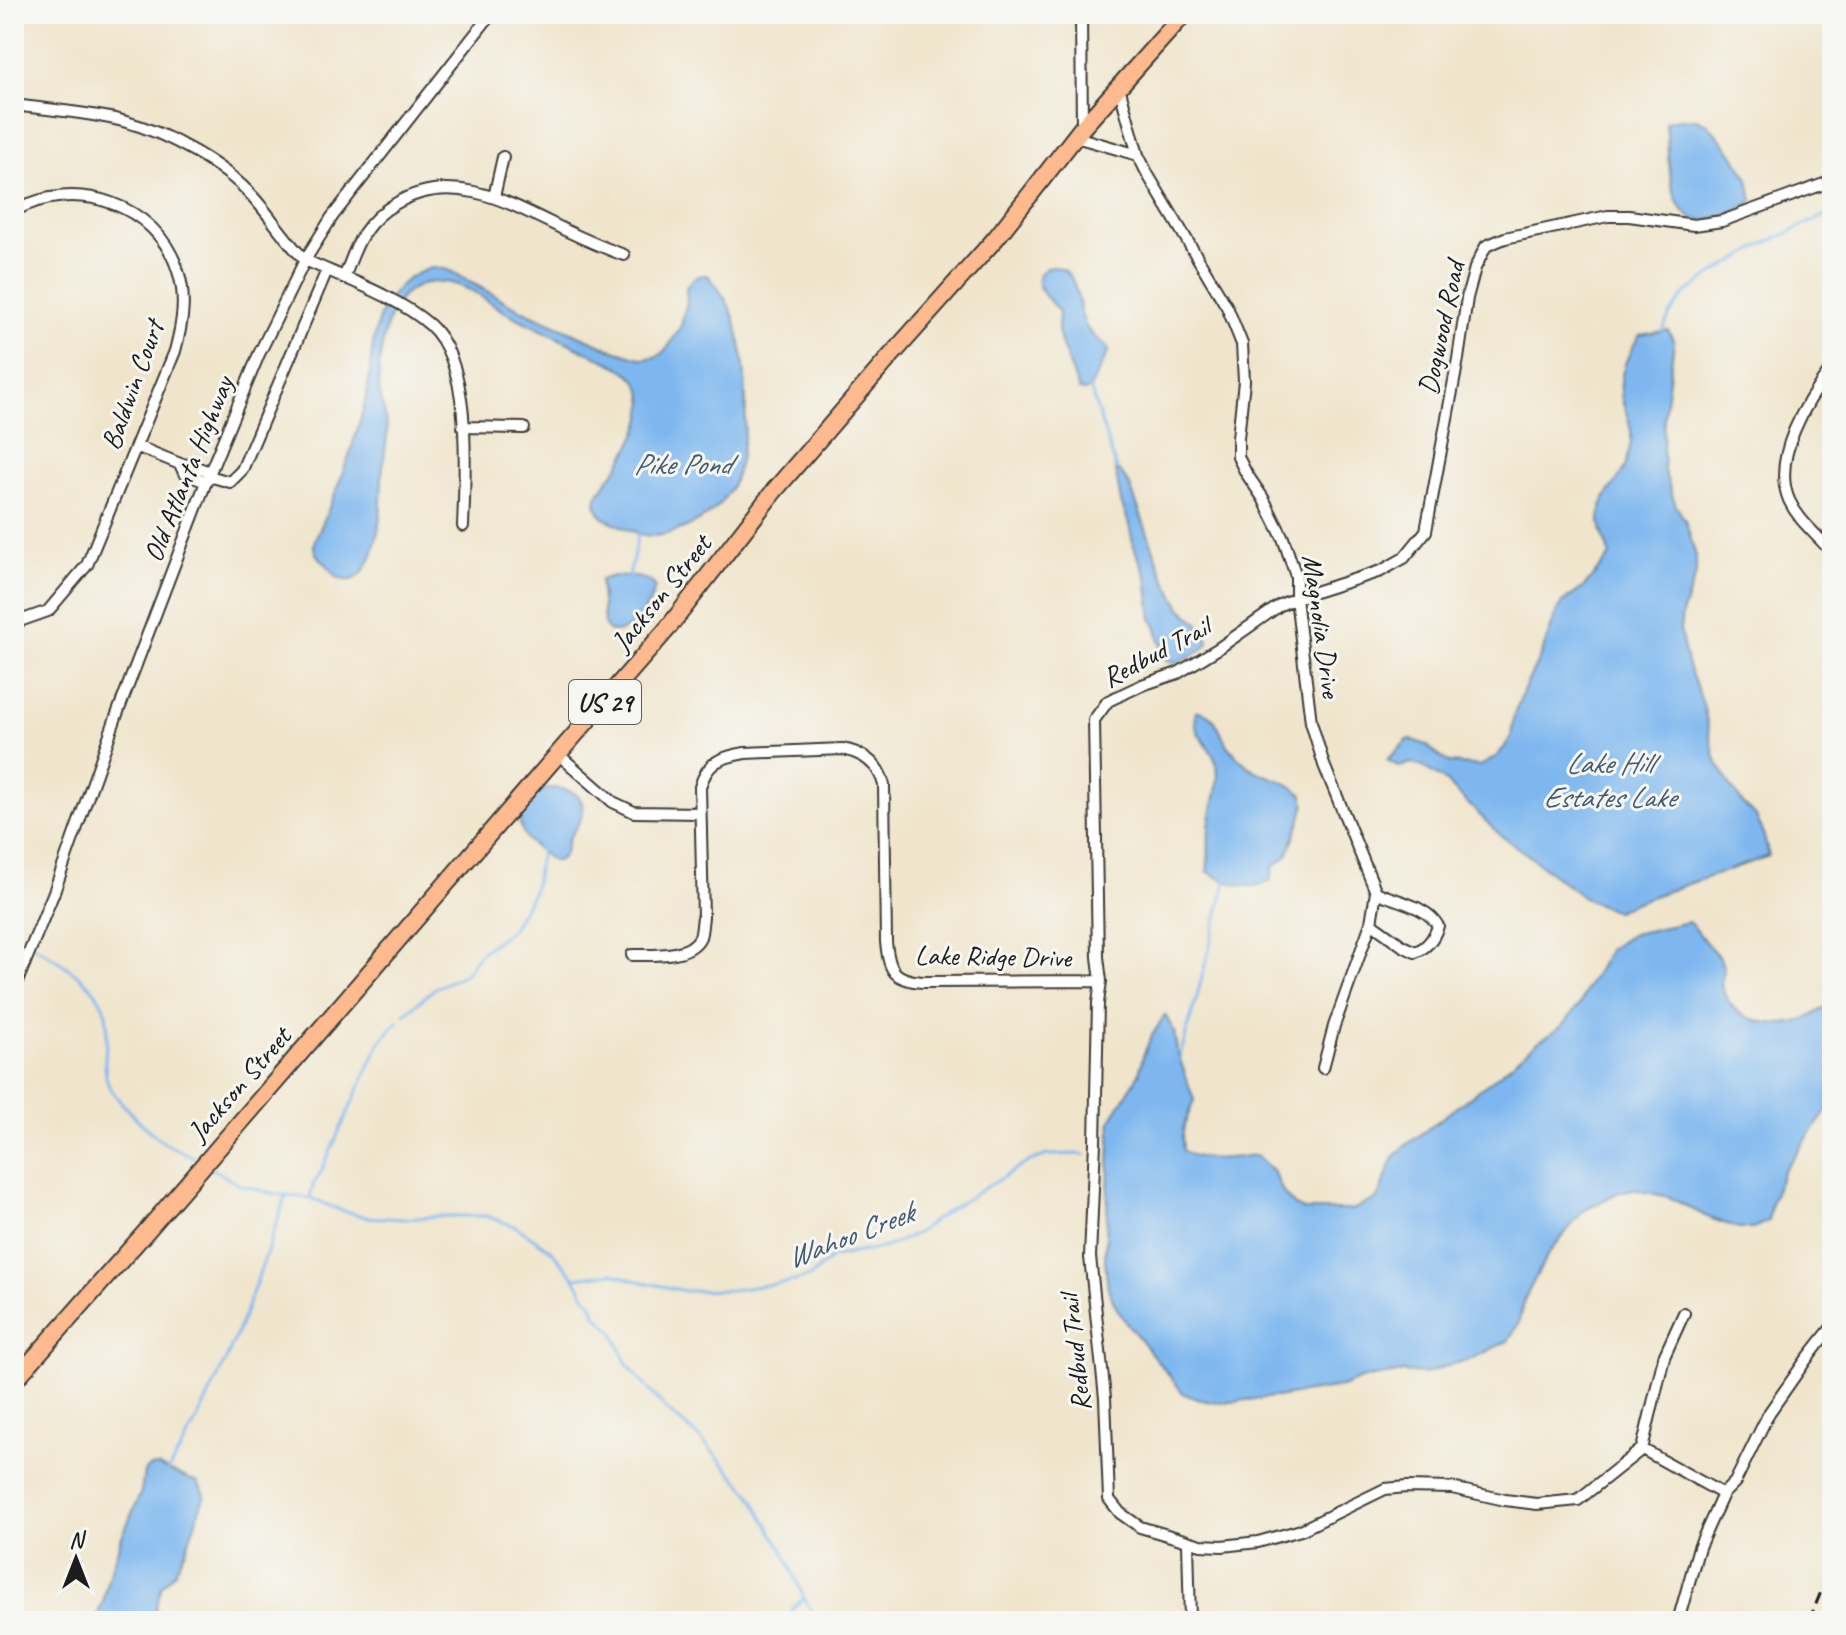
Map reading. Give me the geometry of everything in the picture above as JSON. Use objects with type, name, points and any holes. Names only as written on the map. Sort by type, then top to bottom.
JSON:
[{"type":"main road","name":"Jackson Street","points":[[14,1381],[609,697],[668,628],[774,491],[996,238],[1079,132],[1184,14]]},
{"type":"street","name":"Old Atlanta Highway","points":[[14,989],[54,892],[116,717],[208,477],[259,354],[305,260],[332,217],[491,14]]},
{"type":"street","points":[[1081,14],[1079,132],[1138,155]]},
{"type":"street","name":"Magnolia Drive","points":[[1119,87],[1138,155],[1237,328],[1244,361],[1238,457],[1283,538],[1296,576],[1311,722],[1324,765],[1376,892]]},
{"type":"street","points":[[14,105],[122,121],[143,127],[188,149],[213,164],[254,197],[305,260],[409,309],[437,334],[452,358],[457,374],[463,427],[463,526]]},
{"type":"street","points":[[494,197],[503,157]]},
{"type":"street","name":"Dogwood Road","points":[[1296,598],[1381,571],[1404,558],[1426,531],[1467,298],[1475,268],[1486,246],[1505,238],[1608,216],[1694,225],[1722,221],[1832,181]]},
{"type":"street","points":[[344,278],[362,235],[390,207],[409,196],[449,188],[494,197],[584,240],[624,255]]},
{"type":"street","name":"Baldwin Court","points":[[14,211],[44,199],[66,196],[87,196],[129,210],[160,237],[170,252],[182,284],[183,303],[175,351],[87,565],[48,611],[14,623]]},
{"type":"street","points":[[136,446],[180,464],[184,473],[230,482],[242,470],[327,270]]},
{"type":"street","points":[[1832,368],[1803,412],[1790,443],[1784,480],[1789,499],[1807,527],[1832,553]]},
{"type":"street","points":[[463,427],[524,428]]},
{"type":"street","name":"Redbud Trail","points":[[1296,598],[1280,605],[1178,673],[1108,701],[1094,720],[1101,981],[1090,1257],[1105,1398],[1109,1499],[1120,1513],[1140,1527],[1188,1542],[1222,1546],[1258,1542],[1301,1530],[1385,1489],[1452,1488],[1528,1503],[1578,1500],[1642,1449]]},
{"type":"street","name":"Lake Ridge Drive","points":[[632,955],[670,954],[691,947],[700,937],[703,917],[700,787],[710,766],[745,753],[842,749],[855,751],[875,765],[882,775],[886,942],[894,971],[901,979],[923,982],[1101,981]]},
{"type":"street","points":[[558,754],[613,802],[634,812],[700,813]]},
{"type":"street","points":[[1323,1068],[1334,1026],[1371,923],[1376,892],[1414,907],[1434,919],[1438,926],[1427,945],[1415,952],[1371,923]]},
{"type":"street","points":[[1684,1313],[1664,1357],[1642,1449],[1723,1494]]},
{"type":"street","points":[[1678,1621],[1699,1547],[1723,1494],[1735,1482],[1769,1413],[1832,1327]]},
{"type":"street","points":[[1188,1542],[1190,1621]]},
{"type":"water","points":[[1696,119],[1708,124],[1747,176],[1753,200],[1730,214],[1705,220],[1692,219],[1682,209],[1672,186],[1666,122]]},
{"type":"water","points":[[1048,267],[1067,272],[1076,288],[1086,327],[1109,350],[1090,388],[1085,391],[1079,390],[1061,343],[1059,312],[1038,284],[1041,272]]},
{"type":"water","name":"Pike Pond","points":[[432,268],[445,269],[521,310],[611,349],[643,359],[655,357],[667,349],[681,326],[687,301],[686,288],[695,278],[708,275],[727,302],[736,324],[745,373],[742,453],[736,475],[724,499],[698,521],[660,535],[639,534],[604,518],[597,508],[598,495],[627,453],[643,414],[641,388],[634,378],[621,368],[507,313],[468,289],[447,282],[432,282],[404,294],[390,318],[379,367],[387,434],[375,545],[360,575],[351,580],[335,576],[317,554],[314,544],[357,432],[379,319],[397,288],[416,274]]},
{"type":"water","name":"Lake Hill Estates Lake","points":[[1668,330],[1674,342],[1664,416],[1664,471],[1696,556],[1696,574],[1682,614],[1680,631],[1687,663],[1703,704],[1715,758],[1731,787],[1755,815],[1769,856],[1616,911],[1576,892],[1500,835],[1444,780],[1423,767],[1411,763],[1400,767],[1387,760],[1409,739],[1427,745],[1450,763],[1480,766],[1504,748],[1511,737],[1514,715],[1557,611],[1562,603],[1584,587],[1610,556],[1601,529],[1601,512],[1606,497],[1626,465],[1631,441],[1621,390],[1622,373],[1640,335]]},
{"type":"water","points":[[1115,468],[1130,486],[1164,577],[1181,608],[1198,623],[1209,642],[1192,656],[1178,662],[1167,661],[1163,657],[1152,619],[1147,577],[1134,547]]},
{"type":"water","points":[[613,576],[641,578],[655,586],[650,602],[639,618],[616,632],[608,631],[604,624],[600,580]]},
{"type":"water","points":[[1196,711],[1213,718],[1231,749],[1248,767],[1287,784],[1303,795],[1305,804],[1287,856],[1274,866],[1270,881],[1263,884],[1238,885],[1207,871],[1210,820],[1218,774],[1211,751],[1196,728]]},
{"type":"water","points":[[548,788],[573,793],[583,807],[564,854],[557,861],[552,861],[527,839],[520,822],[527,802]]},
{"type":"water","points":[[1688,922],[1721,961],[1723,991],[1742,1014],[1763,1022],[1797,1022],[1813,1016],[1832,1002],[1832,1104],[1783,1171],[1768,1221],[1753,1228],[1739,1228],[1709,1218],[1669,1197],[1632,1189],[1617,1193],[1583,1211],[1548,1254],[1525,1298],[1518,1324],[1508,1341],[1467,1361],[1424,1374],[1404,1372],[1361,1379],[1341,1387],[1282,1396],[1212,1402],[1184,1394],[1115,1305],[1108,1288],[1105,1260],[1111,1120],[1139,1074],[1151,1037],[1165,1015],[1174,1031],[1177,1051],[1194,1100],[1184,1126],[1183,1151],[1209,1158],[1256,1155],[1273,1171],[1284,1194],[1295,1206],[1304,1210],[1352,1210],[1377,1199],[1394,1157],[1405,1146],[1562,1026],[1580,1004],[1609,949],[1633,934]]},
{"type":"water","points":[[158,1466],[197,1482],[205,1494],[186,1550],[175,1572],[162,1586],[155,1621],[95,1621],[121,1539],[141,1492],[144,1472],[149,1467]]},
{"type":"waterway","points":[[1663,330],[1684,295],[1711,275],[1762,245],[1832,212]]},
{"type":"waterway","points":[[1090,388],[1117,470]]},
{"type":"waterway","points":[[629,577],[638,534]]},
{"type":"waterway","points":[[405,1014],[435,988],[465,974],[480,953],[511,930],[533,892],[541,851]]},
{"type":"waterway","points":[[1180,1056],[1226,881]]},
{"type":"waterway","name":"Wahoo Creek","points":[[14,933],[62,963],[94,991],[106,1016],[105,1065],[109,1086],[143,1125],[169,1145],[198,1160]]},
{"type":"waterway","points":[[310,1198],[313,1185],[380,1042],[398,1021]]},
{"type":"waterway","name":"Wahoo Creek","points":[[575,1278],[613,1273],[685,1291],[732,1290],[795,1281],[811,1276],[832,1257],[886,1247],[917,1233],[950,1209],[1030,1161],[1048,1155],[1085,1155]]},
{"type":"waterway","points":[[211,1168],[238,1184],[273,1194],[310,1198],[366,1217],[486,1216],[515,1226],[551,1250],[575,1278],[596,1315],[613,1331],[626,1362],[636,1375],[749,1492],[786,1556],[804,1598],[818,1621]]},
{"type":"waterway","points":[[168,1470],[221,1371],[286,1195]]},
{"type":"waterway","points":[[790,1621],[793,1608],[804,1598]]},
{"type":"railway","points":[[1809,1621],[1832,1565]]}]
